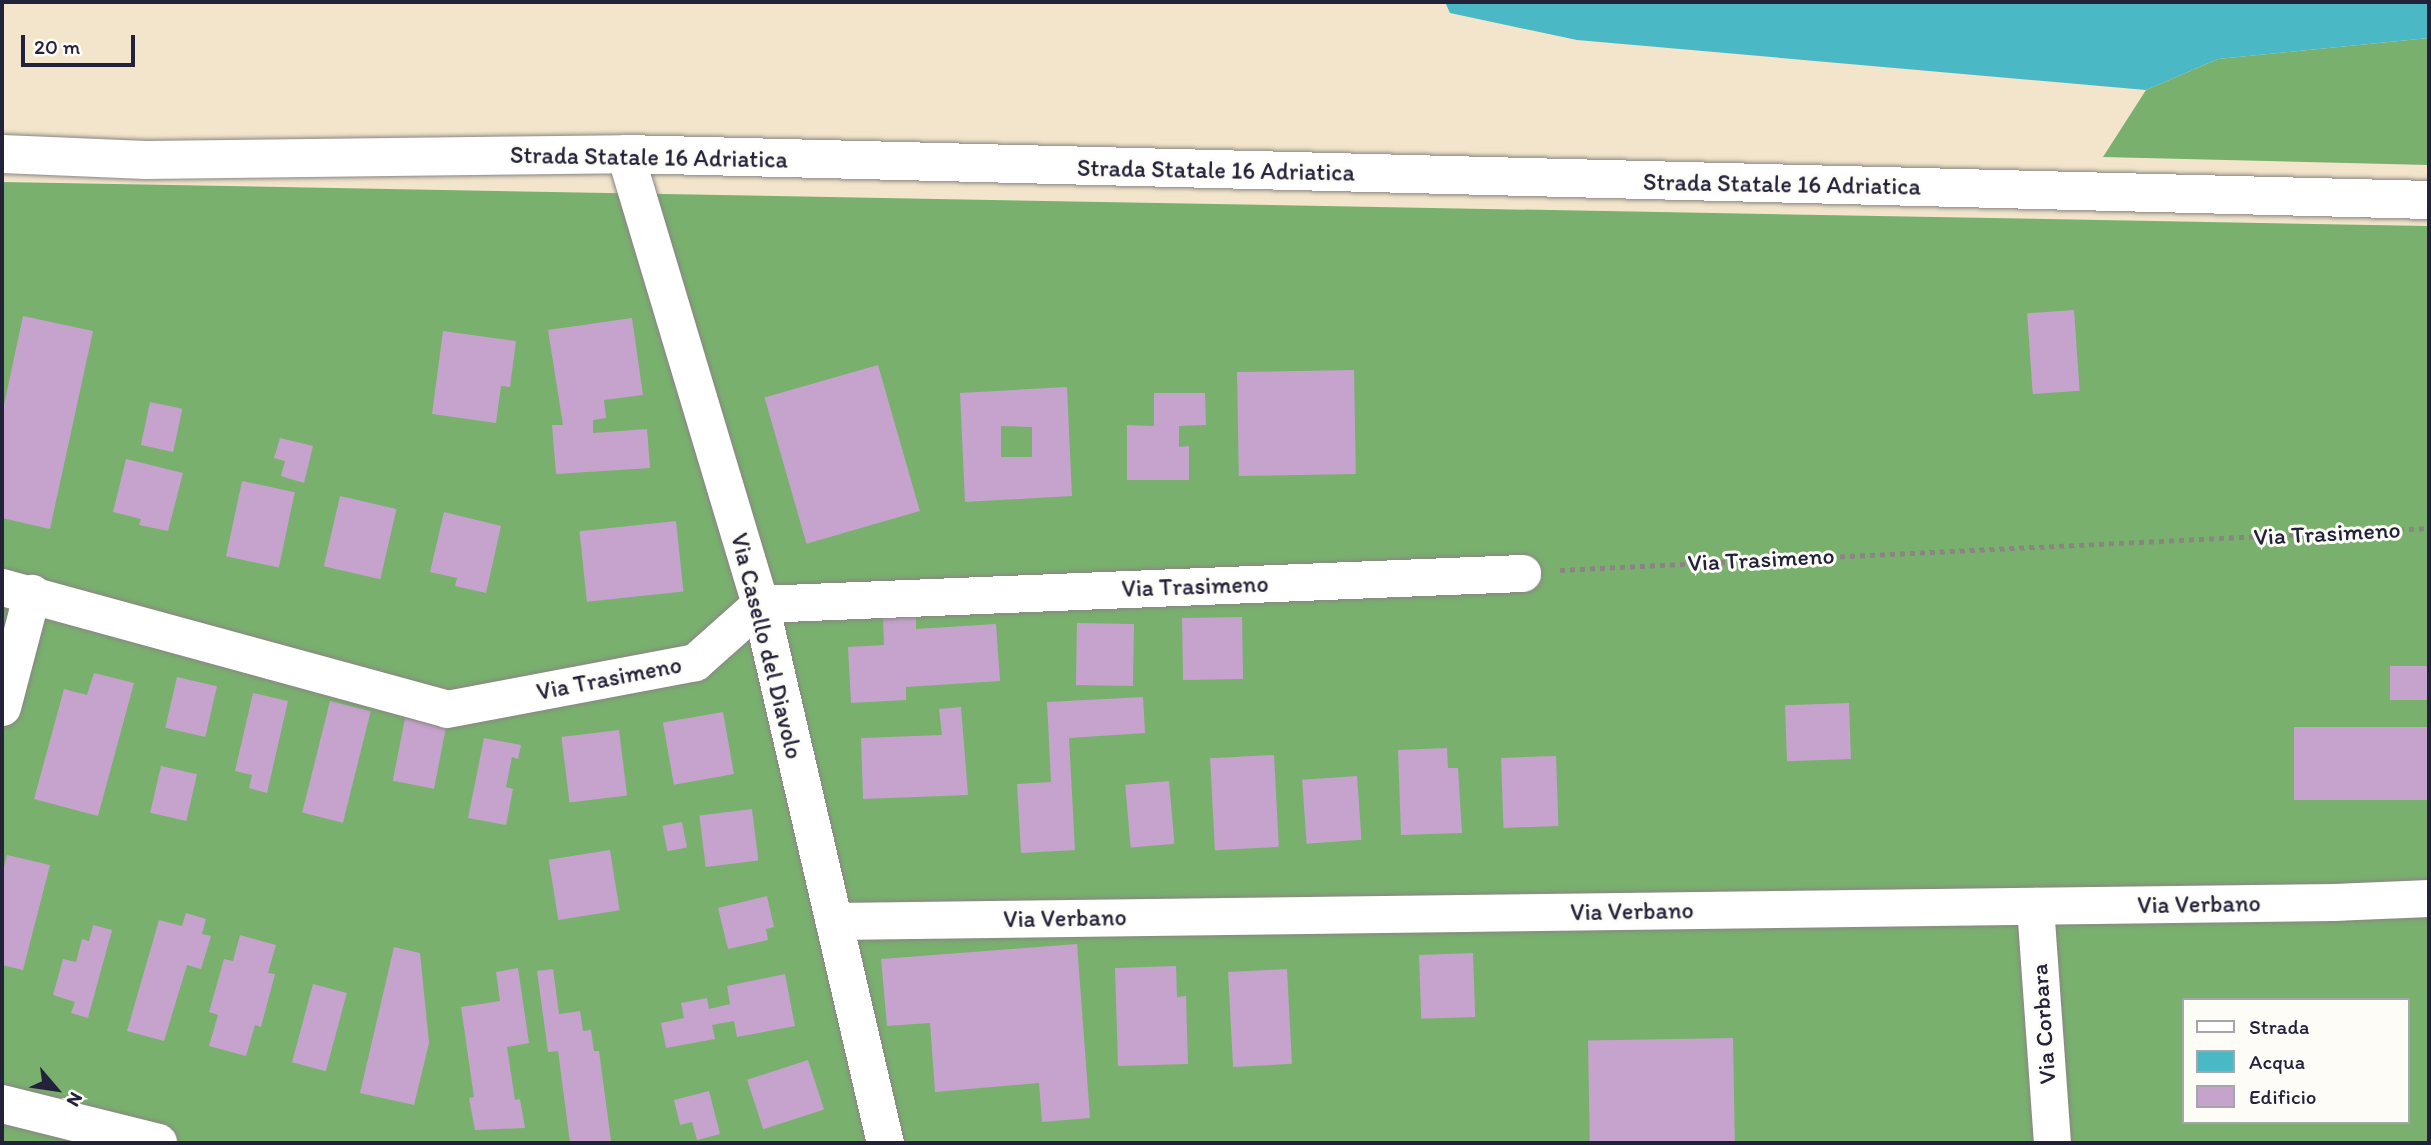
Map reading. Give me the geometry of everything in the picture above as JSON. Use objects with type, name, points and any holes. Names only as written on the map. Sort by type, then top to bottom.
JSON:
[{"type":"main road","name":"Strada Statale 16 Adriatica","points":[[2,154],[146,160],[625,155],[2429,200]]},
{"type":"main road","points":[[2,1104],[159,1143]]},
{"type":"street","name":"Via Casello del Diavolo","points":[[625,155],[760,604],[886,1143]]},
{"type":"street","name":"Via Trasimeno","points":[[17,590],[447,709],[695,662],[760,604],[1522,573]]},
{"type":"street","points":[[2,707],[17,590]]},
{"type":"street","name":"Via Verbano","points":[[834,921],[2035,906],[2429,898]]},
{"type":"street","name":"Via Corbara","points":[[2035,906],[2052,1143]]},
{"type":"path","name":"Via Trasimeno","points":[[1522,573],[2429,528]]},
{"type":"green space","points":[[2429,38],[2429,165],[2103,157],[2146,90],[2218,59]]},
{"type":"green space","points":[[2,182],[2429,226],[2429,1143],[2,1143]]},
{"type":"water","points":[[1445,2],[2429,2],[2429,38],[2218,59],[2146,90],[1577,40],[1450,13]]},
{"type":"building","points":[[2074,310],[2080,391],[2033,394],[2027,313]]},
{"type":"building","points":[[23,316],[93,331],[50,529],[2,518],[2,414]]},
{"type":"building","points":[[632,318],[643,395],[604,400],[606,418],[593,420],[593,433],[647,429],[650,468],[556,474],[552,425],[563,425],[548,330]]},
{"type":"building","points":[[443,331],[516,341],[510,387],[501,386],[496,423],[432,414]]},
{"type":"building","points":[[878,365],[920,511],[806,544],[765,398]]},
{"type":"building","points":[[1354,370],[1356,474],[1239,476],[1237,372]]},
{"type":"building","points":[[1067,387],[1072,496],[965,502],[960,393]],"holes":[[[1001,426],[1032,427],[1032,457],[1001,457]]]},
{"type":"building","points":[[1154,393],[1205,393],[1206,425],[1179,426],[1179,447],[1189,446],[1189,480],[1127,480],[1127,425],[1154,426]]},
{"type":"building","points":[[150,402],[182,409],[173,452],[141,445]]},
{"type":"building","points":[[280,438],[313,446],[304,483],[281,476],[285,461],[274,458]]},
{"type":"building","points":[[126,459],[183,473],[168,531],[139,525],[141,519],[113,512]]},
{"type":"building","points":[[242,481],[295,492],[279,568],[226,556]]},
{"type":"building","points":[[340,496],[397,509],[380,579],[324,566]]},
{"type":"building","points":[[444,512],[501,526],[486,593],[455,586],[457,578],[430,572]]},
{"type":"building","points":[[676,521],[683,592],[587,602],[580,531]]},
{"type":"building","points":[[916,617],[916,629],[996,624],[1000,681],[906,687],[906,700],[851,703],[848,647],[884,645],[883,618]]},
{"type":"building","points":[[1242,617],[1243,679],[1183,680],[1182,618]]},
{"type":"building","points":[[1077,623],[1134,624],[1133,686],[1076,685]]},
{"type":"building","points":[[2390,666],[2429,666],[2429,700],[2390,700]]},
{"type":"building","points":[[94,673],[134,683],[98,816],[34,799],[64,689],[87,695]]},
{"type":"building","points":[[177,677],[217,686],[205,737],[165,728]]},
{"type":"building","points":[[253,693],[288,701],[267,793],[249,788],[252,775],[235,771]]},
{"type":"building","points":[[1143,697],[1145,733],[1069,738],[1075,850],[1021,853],[1017,784],[1051,782],[1047,702]]},
{"type":"building","points":[[330,701],[371,711],[343,823],[302,813]]},
{"type":"building","points":[[1849,703],[1851,759],[1787,761],[1785,705]]},
{"type":"building","points":[[961,707],[968,795],[863,799],[861,738],[942,735],[939,709]]},
{"type":"building","points":[[723,712],[734,774],[674,785],[663,723]]},
{"type":"building","points":[[405,718],[446,726],[434,789],[393,781]]},
{"type":"building","points":[[2294,727],[2429,727],[2429,800],[2294,800]]},
{"type":"building","points":[[619,730],[627,796],[569,803],[561,737]]},
{"type":"building","points":[[484,738],[521,745],[518,759],[512,757],[506,787],[513,789],[506,825],[468,818]]},
{"type":"building","points":[[1447,748],[1448,768],[1458,768],[1462,833],[1401,835],[1398,750]]},
{"type":"building","points":[[1274,755],[1279,847],[1215,850],[1210,758]]},
{"type":"building","points":[[1556,756],[1558,826],[1503,828],[1501,758]]},
{"type":"building","points":[[161,766],[197,774],[186,821],[150,813]]},
{"type":"building","points":[[1357,776],[1361,840],[1307,844],[1302,780]]},
{"type":"building","points":[[1169,781],[1174,844],[1131,848],[1125,785]]},
{"type":"building","points":[[752,809],[758,861],[706,867],[699,815]]},
{"type":"building","points":[[682,822],[687,848],[667,851],[662,826]]},
{"type":"building","points":[[610,850],[620,910],[558,920],[549,860]]},
{"type":"building","points":[[7,855],[50,865],[23,970],[2,965],[2,876]]},
{"type":"building","points":[[767,896],[774,927],[766,929],[768,940],[728,949],[718,908]]},
{"type":"building","points":[[186,913],[206,919],[202,934],[211,936],[201,969],[187,965],[164,1041],[127,1031],[159,920],[182,926]]},
{"type":"building","points":[[93,925],[112,930],[88,1018],[71,1013],[75,1002],[53,995],[63,959],[76,962],[82,939],[89,941]]},
{"type":"building","points":[[240,935],[276,945],[268,973],[275,974],[261,1027],[255,1025],[246,1056],[209,1046],[218,1015],[209,1012],[224,959],[233,961]]},
{"type":"building","points":[[1077,944],[1090,1118],[1042,1122],[1039,1083],[935,1092],[930,1023],[887,1026],[881,959]]},
{"type":"building","points":[[394,947],[420,953],[429,1043],[414,1105],[360,1093]]},
{"type":"building","points":[[1473,953],[1475,1017],[1421,1019],[1419,955]]},
{"type":"building","points":[[1176,966],[1177,997],[1186,996],[1188,1064],[1118,1066],[1115,968]]},
{"type":"building","points":[[518,968],[529,1043],[507,1047],[515,1100],[520,1099],[525,1128],[475,1130],[469,1098],[474,1097],[461,1007],[500,1001],[496,972]]},
{"type":"building","points":[[553,969],[559,1014],[580,1011],[583,1031],[591,1030],[594,1051],[599,1051],[611,1141],[570,1143],[558,1051],[548,1052],[537,971]]},
{"type":"building","points":[[1287,969],[1292,1064],[1233,1067],[1228,972]]},
{"type":"building","points":[[785,974],[795,1026],[737,1037],[734,1021],[712,1025],[715,1039],[666,1048],[661,1023],[684,1018],[681,1003],[707,998],[709,1009],[730,1004],[727,986]]},
{"type":"building","points":[[313,984],[347,993],[326,1071],[292,1062]]},
{"type":"building","points":[[1733,1038],[1735,1143],[1590,1143],[1588,1041]]},
{"type":"building","points":[[808,1060],[824,1109],[763,1129],[747,1080]]},
{"type":"building","points":[[709,1091],[720,1134],[697,1140],[692,1122],[680,1125],[674,1100]]}]
